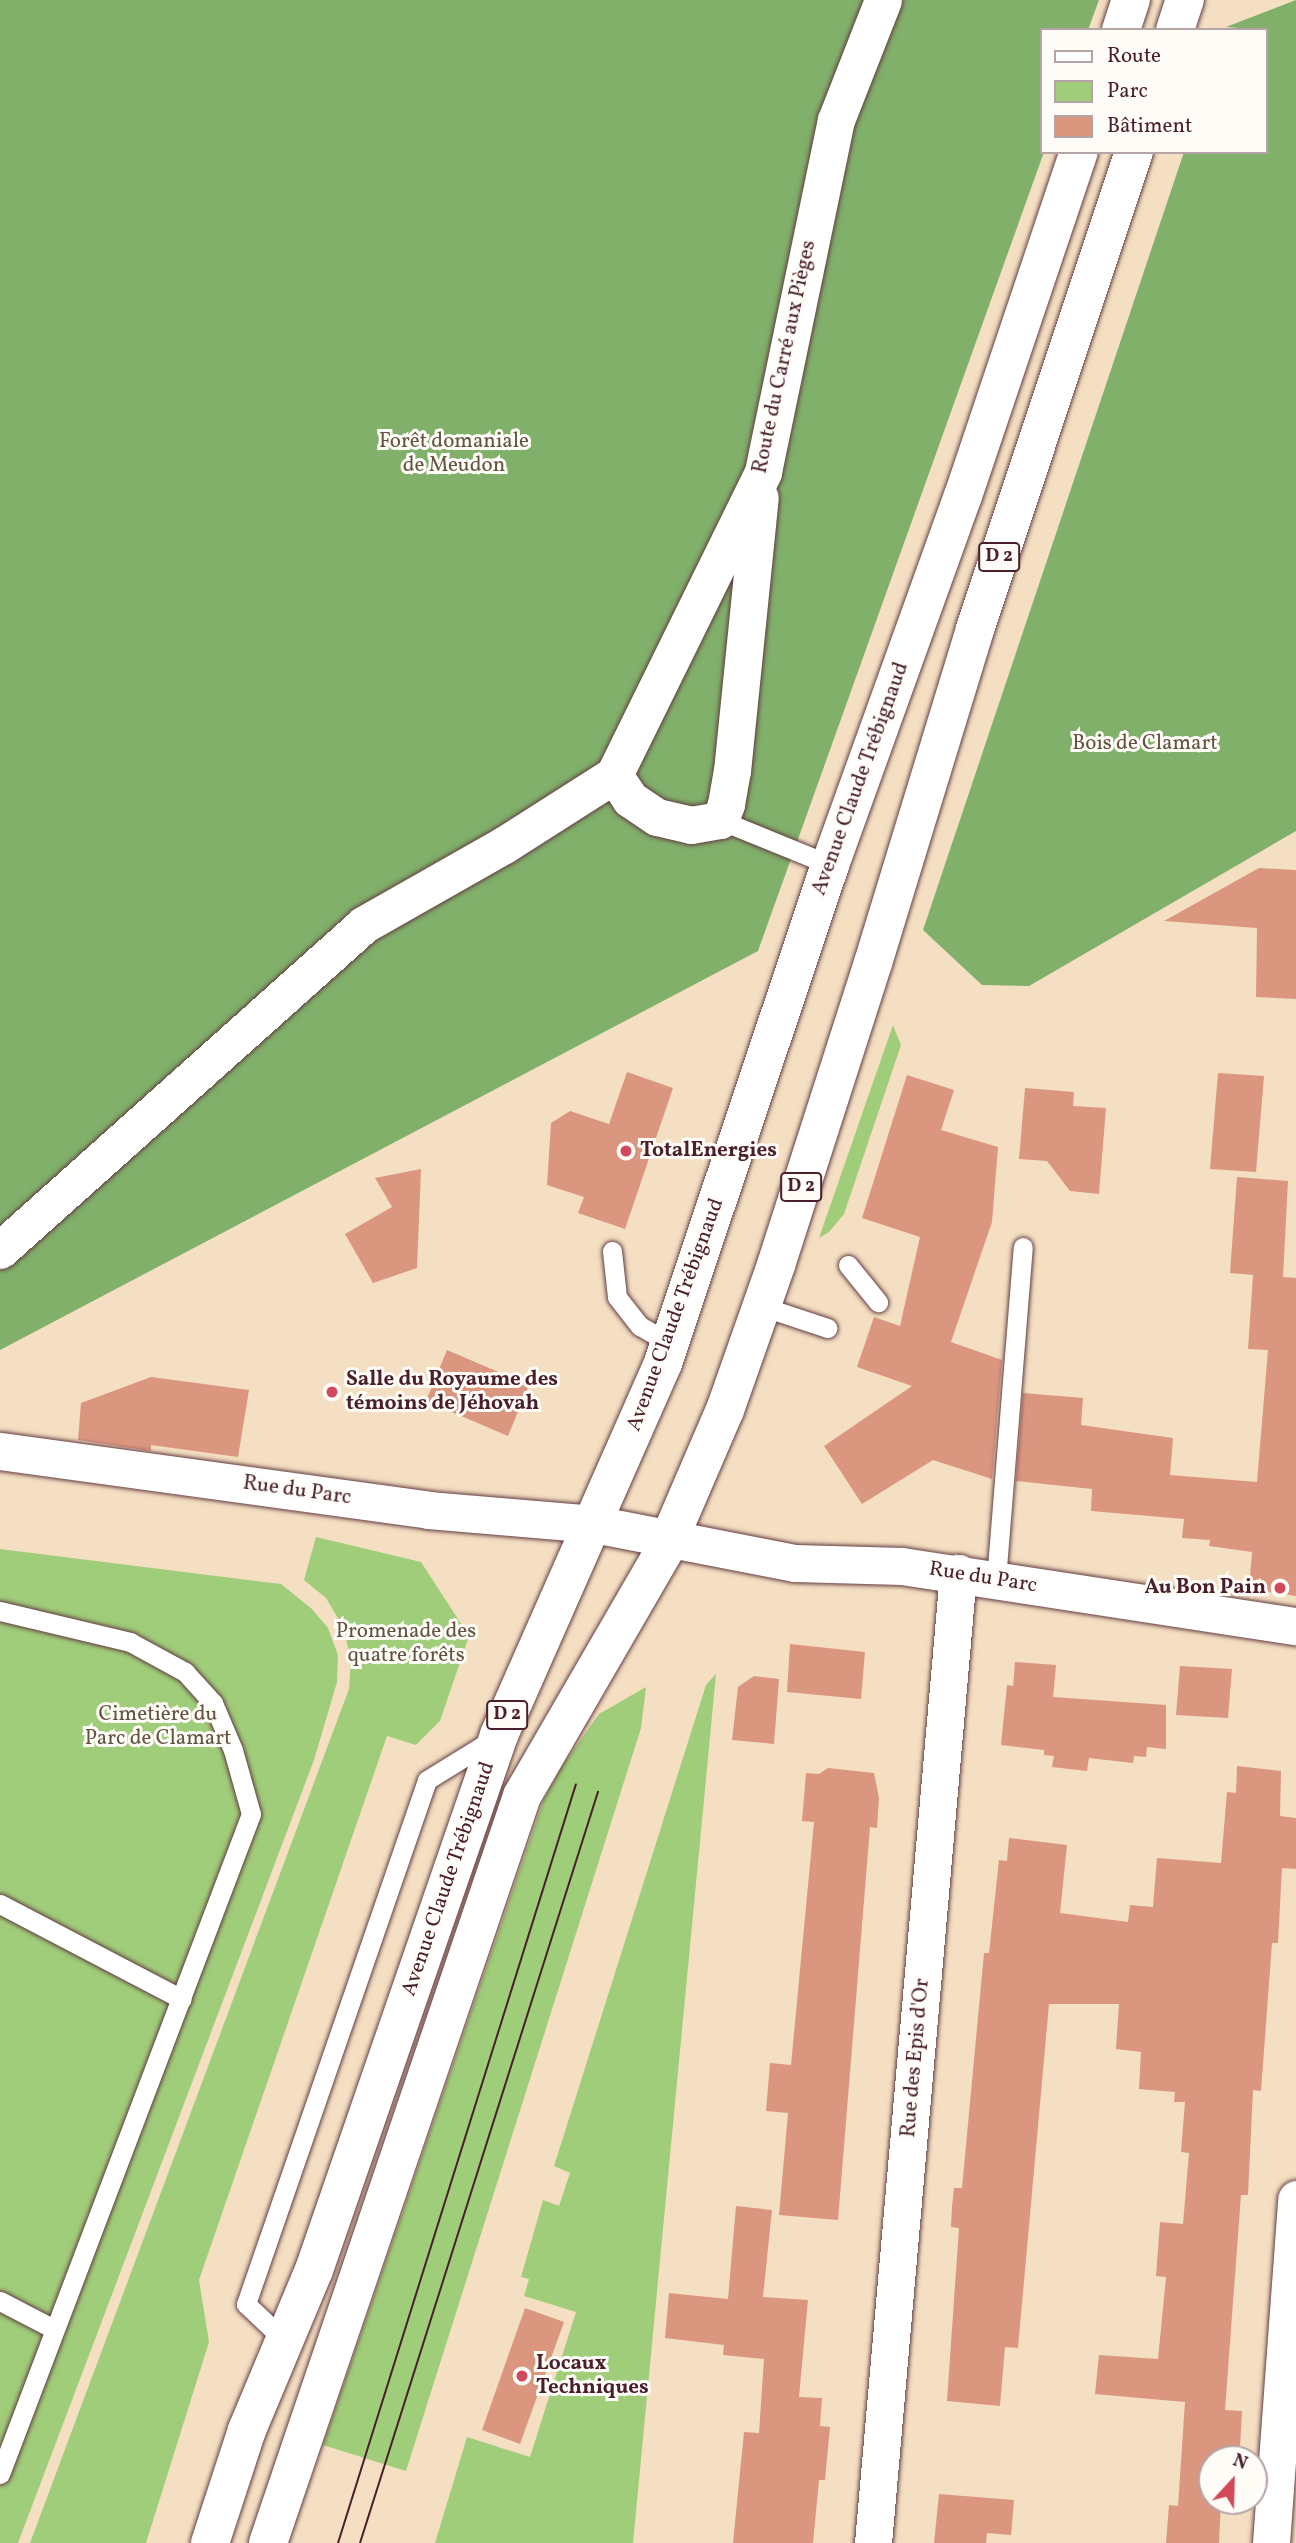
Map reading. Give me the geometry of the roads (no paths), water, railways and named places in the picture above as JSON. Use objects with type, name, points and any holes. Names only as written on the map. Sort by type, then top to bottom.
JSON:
[{"type":"main road","points":[[1122,28],[1131,0]]},
{"type":"main road","points":[[1176,28],[1185,0]]},
{"type":"main road","name":"Avenue Claude Trébignaud","points":[[210,2543],[239,2449],[314,2270],[499,1735],[594,1524],[670,1343],[830,865],[963,496],[1078,154]]},
{"type":"main road","name":"D 2","points":[[268,2543],[522,1796],[670,1539],[725,1410],[873,963],[975,629],[1133,154]]},
{"type":"street","name":"Route du Carré aux Pièges","points":[[614,775],[763,472],[836,120],[883,0]]},
{"type":"street","points":[[0,1250],[363,925],[505,845],[614,775],[630,799],[657,817],[691,825],[720,820],[732,771],[763,472]]},
{"type":"street","name":"Rue du Parc","points":[[0,1451],[428,1510],[594,1524],[794,1563],[902,1566],[958,1573],[1296,1626]]},
{"type":"street","name":"Rue des Epis d'Or","points":[[873,2543],[958,1573]]},
{"type":"street","points":[[1271,2543],[1296,2199]]},
{"type":"lane","points":[[720,820],[830,865]]},
{"type":"lane","points":[[996,1580],[1023,1247]]},
{"type":"lane","points":[[612,1251],[617,1297],[640,1326],[670,1343]]},
{"type":"lane","points":[[848,1265],[878,1302]]},
{"type":"lane","points":[[761,1306],[827,1328]]},
{"type":"lane","points":[[0,1611],[130,1642],[185,1672],[213,1703],[233,1751],[251,1814],[0,2474]]},
{"type":"lane","points":[[283,2339],[246,2304],[427,1780],[499,1735]]},
{"type":"lane","points":[[0,1904],[182,1999]]},
{"type":"lane","points":[[0,2301],[54,2329]]},
{"type":"tram line","points":[[338,2543],[576,1784]]},
{"type":"tram line","points":[[360,2543],[598,1792]]},
{"type":"place","name":"TotalEnergies","points":[[626,1151]]},
{"type":"place","name":"Salle du Royaume des témoins de Jéhovah","points":[[332,1392]]},
{"type":"place","name":"Au Bon Pain","points":[[1280,1588]]},
{"type":"place","name":"Locaux Techniques","points":[[522,2376]]},
{"type":"park label","name":"Forêt domaniale de Meudon","points":[[454,454]]},
{"type":"park label","name":"Bois de Clamart","points":[[1145,744]]},
{"type":"park label","name":"Promenade des quatre forêts","points":[[406,1644]]},
{"type":"park label","name":"Cimetière du Parc de Clamart","points":[[158,1727]]}]
